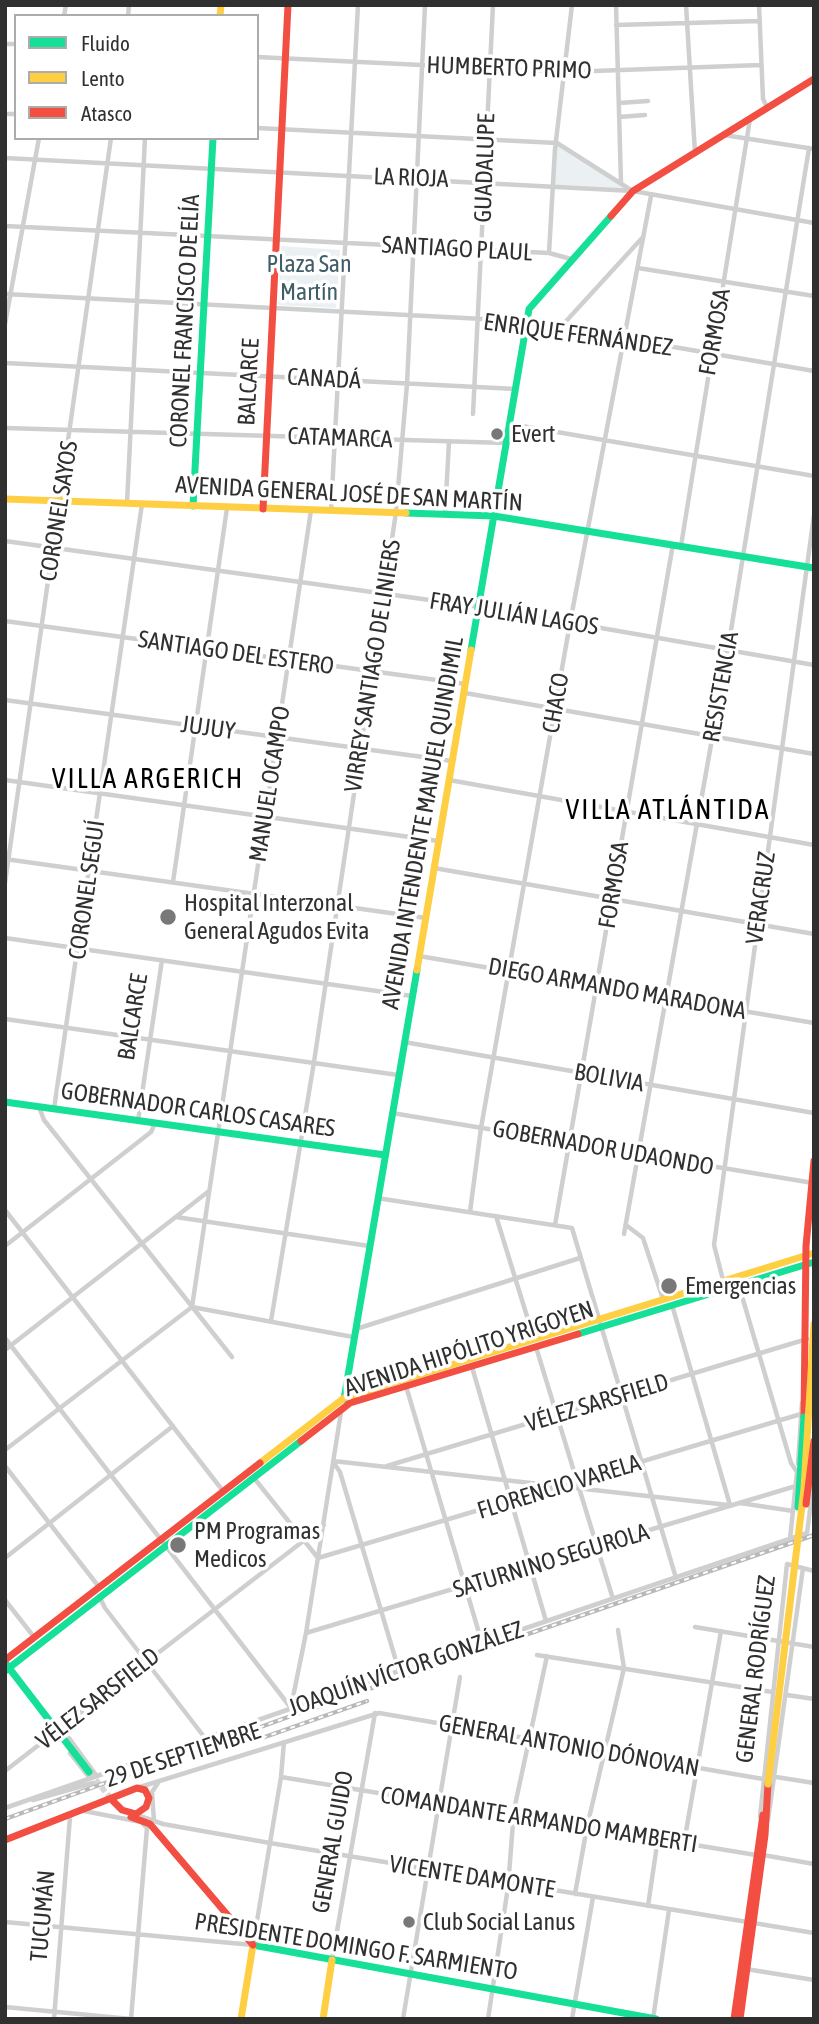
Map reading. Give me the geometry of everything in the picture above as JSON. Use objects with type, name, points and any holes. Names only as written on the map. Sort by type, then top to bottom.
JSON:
[{"type":"main road","name":"BALCARCE","points":[[263,509],[288,5]]},
{"type":"main road","name":"AVENIDA INTENDENTE MANUEL QUINDIMIL","points":[[342,1408],[533,301],[633,191],[814,79]]},
{"type":"main road","name":"CORONEL FRANCISCO DE ELÍA","points":[[194,506],[213,140]]},
{"type":"main road","name":"AVENIDA GENERAL JOSÉ DE SAN MARTÍN","points":[[5,499],[494,516],[814,568]]},
{"type":"main road","name":"GOBERNADOR CARLOS CASARES","points":[[5,1102],[385,1155]]},
{"type":"main road","points":[[740,2019],[768,1796],[766,1781],[793,1540],[807,1339],[814,1161]]},
{"type":"main road","name":"AVENIDA HIPÓLITO YRIGOYEN","points":[[600,1323],[723,1280],[811,1260]]},
{"type":"main road","name":"AVENIDA HIPÓLITO YRIGOYEN","points":[[6,1665],[99,1597],[223,1492],[344,1398],[600,1323],[672,1305],[811,1260]]},
{"type":"main road","points":[[793,1540],[804,1489],[814,1324]]},
{"type":"main road","name":"AVENIDA HIPÓLITO YRIGOYEN","points":[[6,1665],[34,1637],[254,1478],[342,1408],[535,1343]]},
{"type":"main road","points":[[793,1540],[810,1487],[814,1441]]},
{"type":"main road","points":[[6,1665],[91,1774]]},
{"type":"main road","points":[[137,1788],[146,1792],[148,1802],[143,1810],[133,1814],[111,1802],[125,1815],[150,1823],[253,1945],[241,2019]]},
{"type":"main road","name":"29 DE SEPTIEMBRE","points":[[5,1840],[137,1788]]},
{"type":"main road","name":"PRESIDENTE DOMINGO F. SARMIENTO","points":[[253,1945],[654,2019]]},
{"type":"main road","name":"GENERAL GUIDO","points":[[323,2019],[332,1960]]},
{"type":"main road","points":[[734,2019],[745,1968]]},
{"type":"street","points":[[331,510],[358,5]]},
{"type":"street","name":"VIRREY SANTIAGO DE LINIERS","points":[[271,1321],[302,1144],[396,512],[407,384],[425,5]]},
{"type":"street","name":"GUADALUPE","points":[[473,414],[493,5]]},
{"type":"street","points":[[549,253],[552,185],[572,5]]},
{"type":"street","points":[[616,5],[621,184]]},
{"type":"street","points":[[686,5],[695,153]]},
{"type":"street","points":[[759,5],[763,99],[767,107]]},
{"type":"street","points":[[616,25],[760,21]]},
{"type":"street","name":"HUMBERTO PRIMO","points":[[259,57],[566,72],[761,65]]},
{"type":"street","points":[[619,103],[648,101]]},
{"type":"street","points":[[619,117],[645,115]]},
{"type":"street","name":"FORMOSA","points":[[555,1225],[613,900],[641,724],[695,455],[750,118]]},
{"type":"street","points":[[259,128],[557,143],[633,191]]},
{"type":"street","points":[[724,135],[811,149]]},
{"type":"street","points":[[5,324],[8,294],[39,140]]},
{"type":"street","name":"CORONEL SAYOS","points":[[5,883],[72,430],[111,140]]},
{"type":"street","points":[[127,503],[145,140]]},
{"type":"street","name":"RESISTENCIA","points":[[624,1234],[728,649],[811,149]]},
{"type":"street","name":"LA RIOJA","points":[[5,158],[485,181],[633,191],[814,223]]},
{"type":"street","name":"CHACO","points":[[470,1212],[481,1128],[570,623],[651,196]]},
{"type":"street","name":"SANTIAGO PLAUL","points":[[5,226],[549,253],[571,258]]},
{"type":"street","points":[[558,330],[643,237]]},
{"type":"street","points":[[638,268],[814,296]]},
{"type":"street","name":"ENRIQUE FERNÁNDEZ","points":[[8,294],[410,315],[527,324],[814,372]]},
{"type":"street","name":"CANADÁ","points":[[5,363],[516,389]]},
{"type":"street","points":[[510,425],[814,475]]},
{"type":"street","name":"CATAMARCA","points":[[5,428],[507,443]]},
{"type":"street","points":[[444,514],[449,441]]},
{"type":"street","name":"CORONEL SEGUÍ","points":[[54,1109],[114,715],[142,504]]},
{"type":"street","points":[[173,882],[227,508]]},
{"type":"street","name":"MANUEL OCAMPO","points":[[192,1307],[311,510]]},
{"type":"street","name":"VERACRUZ","points":[[723,1280],[714,1245],[723,1169],[814,514]]},
{"type":"street","name":"FRAY JULIÁN LAGOS","points":[[5,541],[480,607],[814,665]]},
{"type":"street","name":"SANTIAGO DEL ESTERO","points":[[5,621],[467,684]]},
{"type":"street","points":[[465,693],[814,754]]},
{"type":"street","name":"JUJUY","points":[[5,700],[452,761]]},
{"type":"street","points":[[5,780],[438,841]]},
{"type":"street","points":[[449,780],[814,845]]},
{"type":"street","points":[[7,859],[426,918]]},
{"type":"street","points":[[434,868],[814,934]]},
{"type":"street","points":[[5,939],[412,996]]},
{"type":"street","name":"DIEGO ARMANDO MARADONA","points":[[419,956],[814,1023]]},
{"type":"street","name":"BALCARCE","points":[[138,1121],[162,960]]},
{"type":"street","points":[[5,1018],[398,1075]]},
{"type":"street","name":"BOLIVIA","points":[[404,1042],[814,1113]]},
{"type":"street","points":[[39,1107],[44,1120],[232,1357]]},
{"type":"street","name":"GOBERNADOR UDAONDO","points":[[392,1113],[813,1183]]},
{"type":"street","points":[[5,1246],[151,1132],[155,1124]]},
{"type":"street","points":[[5,1350],[210,1191]]},
{"type":"street","points":[[377,1198],[572,1228],[676,1578]]},
{"type":"street","points":[[5,1210],[223,1492]]},
{"type":"street","points":[[496,1216],[612,1599]]},
{"type":"street","points":[[176,1217],[369,1245]]},
{"type":"street","points":[[626,1225],[643,1238],[663,1299]]},
{"type":"street","points":[[5,1450],[192,1307],[354,1333],[515,1277],[580,1258]]},
{"type":"street","points":[[739,1285],[797,1472]]},
{"type":"street","points":[[578,1485],[730,1506],[672,1305]]},
{"type":"street","points":[[5,1338],[291,1708]]},
{"type":"street","name":"VÉLEZ SARSFIELD","points":[[387,1466],[807,1339]]},
{"type":"street","points":[[472,1366],[546,1621]]},
{"type":"street","points":[[406,1386],[482,1643]]},
{"type":"street","points":[[291,1708],[306,1633],[342,1408]]},
{"type":"street","points":[[793,1540],[802,1415]]},
{"type":"street","name":"FLORENCIO VARELA","points":[[318,1558],[562,1486],[578,1485],[641,1462],[802,1415]]},
{"type":"street","points":[[5,1558],[173,1426]]},
{"type":"street","points":[[332,1461],[562,1486]]},
{"type":"street","points":[[332,1461],[340,1472],[400,1671]]},
{"type":"street","points":[[5,1466],[99,1588],[99,1597],[205,1738]]},
{"type":"street","points":[[254,1478],[318,1558]]},
{"type":"street","name":"JOAQUÍN VÍCTOR GONZÁLEZ","points":[[5,1808],[91,1774],[793,1540],[807,1533],[814,1479]]},
{"type":"street","name":"SATURNINO SEGUROLA","points":[[306,1633],[597,1548],[796,1486]]},
{"type":"street","points":[[739,1502],[793,1511]]},
{"type":"street","name":"VÉLEZ SARSFIELD","points":[[5,1771],[324,1525]]},
{"type":"street","name":"GENERAL RODRÍGUEZ","points":[[787,1563],[803,1568],[776,1777],[762,1834],[772,1692],[787,1563]]},
{"type":"street","points":[[803,1568],[814,1571]]},
{"type":"street","points":[[5,1600],[34,1637]]},
{"type":"street","points":[[695,1627],[814,1647]]},
{"type":"street","points":[[575,1894],[587,1827],[624,1668],[618,1630]]},
{"type":"street","points":[[684,1843],[721,1631]]},
{"type":"street","points":[[537,1655],[772,1692]]},
{"type":"street","points":[[488,2019],[515,1815],[547,1656]]},
{"type":"street","points":[[403,2019],[460,1677]]},
{"type":"street","points":[[787,1695],[814,1699]]},
{"type":"street","name":"GENERAL ANTONIO DÓNOVAN","points":[[375,1713],[766,1781]]},
{"type":"street","name":"29 DE SEPTIEMBRE","points":[[137,1788],[375,1713]]},
{"type":"street","name":"GENERAL GUIDO","points":[[332,1960],[375,1713]]},
{"type":"street","points":[[253,1945],[281,1777],[284,1742]]},
{"type":"street","name":"COMANDANTE ARMANDO MAMBERTI","points":[[281,1777],[814,1864]]},
{"type":"street","points":[[776,1777],[814,1783]]},
{"type":"street","points":[[5,2007],[131,2019],[152,1793],[162,1781]]},
{"type":"street","points":[[22,1803],[93,1783]]},
{"type":"street","name":"VICENTE DAMONTE","points":[[84,1811],[814,1933]]},
{"type":"street","name":"VICENTE DAMONTE","points":[[133,1814],[150,1823]]},
{"type":"street","name":"TUCUMÁN","points":[[54,2019],[70,1816]]},
{"type":"street","points":[[158,1834],[163,1824]]},
{"type":"street","points":[[648,1906],[658,1838]]},
{"type":"street","points":[[572,2019],[593,1897]]},
{"type":"street","points":[[654,2019],[669,1910]]},
{"type":"street","name":"PRESIDENTE DOMINGO F. SARMIENTO","points":[[5,1922],[253,1945]]},
{"type":"street","points":[[745,1968],[814,1980]]},
{"type":"green space","points":[[557,143],[633,191],[552,185]]},
{"type":"green space","name":"Plaza San Martín","points":[[281,246],[340,250],[336,308],[278,305]]},
{"type":"tunnel","points":[[90,1773],[113,1801]]},
{"type":"railway","points":[[5,1819],[291,1716],[814,1535]]},
{"type":"railway","points":[[262,1738],[367,1701]]},
{"type":"traffic: fast","points":[[193,506],[213,140]]},
{"type":"traffic: fast","points":[[471,650],[529,309],[611,216]]},
{"type":"traffic: fast","points":[[406,513],[494,516],[814,568]]},
{"type":"traffic: fast","points":[[344,1399],[417,970]]},
{"type":"traffic: fast","points":[[5,1102],[385,1155]]},
{"type":"traffic: fast","points":[[578,1334],[814,1262]]},
{"type":"traffic: fast","points":[[798,1507],[804,1417]]},
{"type":"traffic: fast","points":[[5,1671],[301,1441]]},
{"type":"traffic: fast","points":[[6,1664],[89,1772]]},
{"type":"traffic: fast","points":[[253,1945],[656,2019]]},
{"type":"traffic: slow","points":[[220,14],[221,5]]},
{"type":"traffic: slow","points":[[5,499],[406,513]]},
{"type":"traffic: slow","points":[[417,970],[471,650]]},
{"type":"traffic: slow","points":[[260,1463],[344,1398],[814,1253]]},
{"type":"traffic: slow","points":[[768,1784],[804,1489],[814,1324]]},
{"type":"traffic: slow","points":[[241,2019],[253,1945]]},
{"type":"traffic: slow","points":[[323,2019],[332,1960]]},
{"type":"traffic: jam","points":[[263,509],[288,5]]},
{"type":"traffic: jam","points":[[611,216],[633,191],[814,79]]},
{"type":"traffic: jam","points":[[804,1417],[806,1246],[814,1161]]},
{"type":"traffic: jam","points":[[301,1441],[350,1403],[578,1334]]},
{"type":"traffic: jam","points":[[806,1504],[814,1441]]},
{"type":"traffic: jam","points":[[5,1660],[260,1463]]},
{"type":"traffic: jam","points":[[740,2019],[765,1835],[768,1784]]},
{"type":"traffic: jam","points":[[5,1840],[137,1788],[145,1790],[149,1798],[146,1807],[136,1814],[122,1810],[113,1801]]},
{"type":"traffic: jam","points":[[734,2019],[763,1815]]},
{"type":"traffic: jam","points":[[131,1817],[150,1824],[253,1945]]},
{"type":"place","name":"Evert","points":[[497,434]]},
{"type":"place","name":"Hospital Interzonal General Agudos Evita","points":[[168,917]]},
{"type":"place","name":"Emergencias","points":[[669,1286]]},
{"type":"place","name":"PM Programas Medicos","points":[[178,1545]]},
{"type":"place","name":"Club Social Lanus","points":[[409,1922]]},
{"type":"district","name":"VILLA ARGERICH","points":[[148,779]]},
{"type":"district","name":"VILLA ATLÁNTIDA","points":[[668,810]]}]
